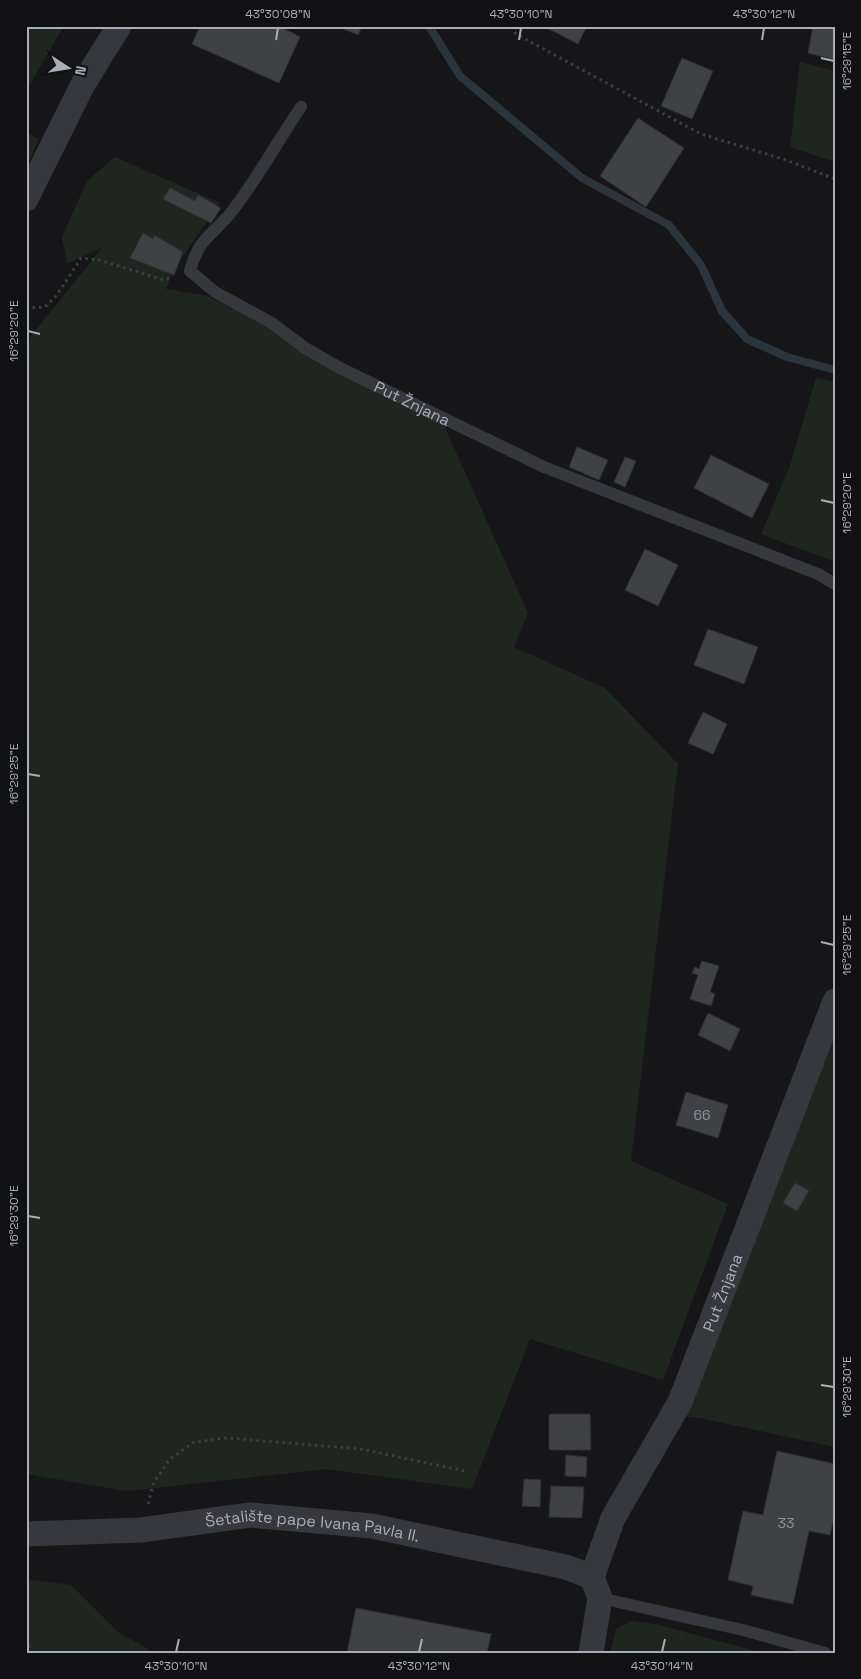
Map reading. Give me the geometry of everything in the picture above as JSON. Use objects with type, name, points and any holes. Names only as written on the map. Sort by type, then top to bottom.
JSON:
[{"type":"street","points":[[26,199],[82,86],[119,26]]},
{"type":"street","name":"Put Žnjana","points":[[591,1653],[596,1588],[613,1518],[680,1402],[835,1001]]},
{"type":"street","name":"Šetalište pape Ivana Pavla II.","points":[[26,1534],[141,1530],[250,1515],[372,1526],[566,1567],[596,1588]]},
{"type":"lane","points":[[190,271],[194,253],[232,211],[301,106]]},
{"type":"lane","name":"Put Žnjana","points":[[190,271],[215,292],[272,323],[305,348],[340,368],[544,467],[818,574],[835,584]]},
{"type":"lane","points":[[596,1588],[825,1653]]},
{"type":"path","points":[[512,26],[516,34],[700,134],[786,160],[835,179]]},
{"type":"path","points":[[26,308],[45,307],[57,295],[81,258],[99,260],[164,280],[190,271]]},
{"type":"path","points":[[151,1494],[154,1482],[170,1459],[194,1442],[227,1438],[361,1448],[465,1471]]},
{"type":"path","points":[[26,1639],[31,1653]]},
{"type":"shaded area","points":[[26,26],[64,26],[26,91]]},
{"type":"shaded area","points":[[800,62],[835,71],[835,162],[790,147]]},
{"type":"shaded area","points":[[26,132],[39,139],[26,169]]},
{"type":"shaded area","points":[[115,157],[220,203],[174,269],[166,289],[207,296],[271,327],[442,421],[528,613],[514,647],[605,688],[678,764],[631,1161],[728,1204],[663,1380],[530,1339],[472,1489],[326,1469],[127,1491],[26,1474],[26,357],[30,337],[102,248],[67,264],[62,237],[87,181]]},
{"type":"shaded area","points":[[816,378],[835,382],[835,562],[761,534],[789,468]]},
{"type":"shaded area","points":[[835,1035],[835,1447],[682,1416]]},
{"type":"shaded area","points":[[26,1579],[71,1585],[118,1632],[155,1653],[26,1653]]},
{"type":"shaded area","points":[[631,1621],[656,1624],[763,1653],[610,1653],[616,1629]]},
{"type":"building","points":[[200,26],[279,26],[300,37],[279,83],[192,44]]},
{"type":"building","points":[[337,26],[362,26],[358,35]]},
{"type":"building","points":[[543,26],[587,26],[578,44]]},
{"type":"building","points":[[813,26],[835,26],[835,60],[808,53]]},
{"type":"building","points":[[682,58],[713,71],[692,119],[661,106]]},
{"type":"building","points":[[638,118],[684,148],[646,207],[600,176]]},
{"type":"building","points":[[170,188],[195,201],[198,195],[221,208],[211,223],[163,199]]},
{"type":"building","points":[[143,233],[153,239],[154,235],[183,252],[174,275],[130,258]]},
{"type":"building","points":[[577,447],[608,460],[599,480],[569,467]]},
{"type":"building","points":[[711,455],[769,484],[752,518],[694,488]]},
{"type":"building","points":[[625,457],[636,461],[625,487],[614,482]]},
{"type":"building","points":[[645,549],[678,565],[658,606],[625,590]]},
{"type":"building","points":[[708,629],[758,647],[744,684],[694,665]]},
{"type":"building","points":[[703,712],[727,724],[713,754],[688,743]]},
{"type":"building","points":[[702,961],[719,966],[710,992],[715,994],[711,1006],[690,999],[698,975],[692,973],[695,967],[699,969]]},
{"type":"building","points":[[708,1013],[740,1029],[730,1051],[698,1035]]},
{"type":"building","points":[[686,1092],[728,1105],[718,1138],[676,1125]]},
{"type":"building","points":[[795,1183],[809,1191],[797,1211],[783,1203]]},
{"type":"building","points":[[549,1414],[590,1414],[591,1450],[549,1450]]},
{"type":"building","points":[[777,1451],[835,1464],[835,1513],[830,1535],[809,1531],[793,1604],[751,1595],[753,1586],[728,1580],[743,1511],[763,1515]]},
{"type":"building","points":[[566,1455],[587,1457],[586,1477],[565,1476]]},
{"type":"building","points":[[524,1479],[541,1480],[540,1507],[522,1506]]},
{"type":"building","points":[[551,1486],[584,1487],[582,1518],[549,1517]]},
{"type":"building","points":[[356,1608],[491,1634],[487,1653],[347,1653]]},
{"type":"waterway","points":[[429,26],[460,76],[582,178],[669,225],[701,265],[722,311],[747,339],[787,357],[835,370]]}]
